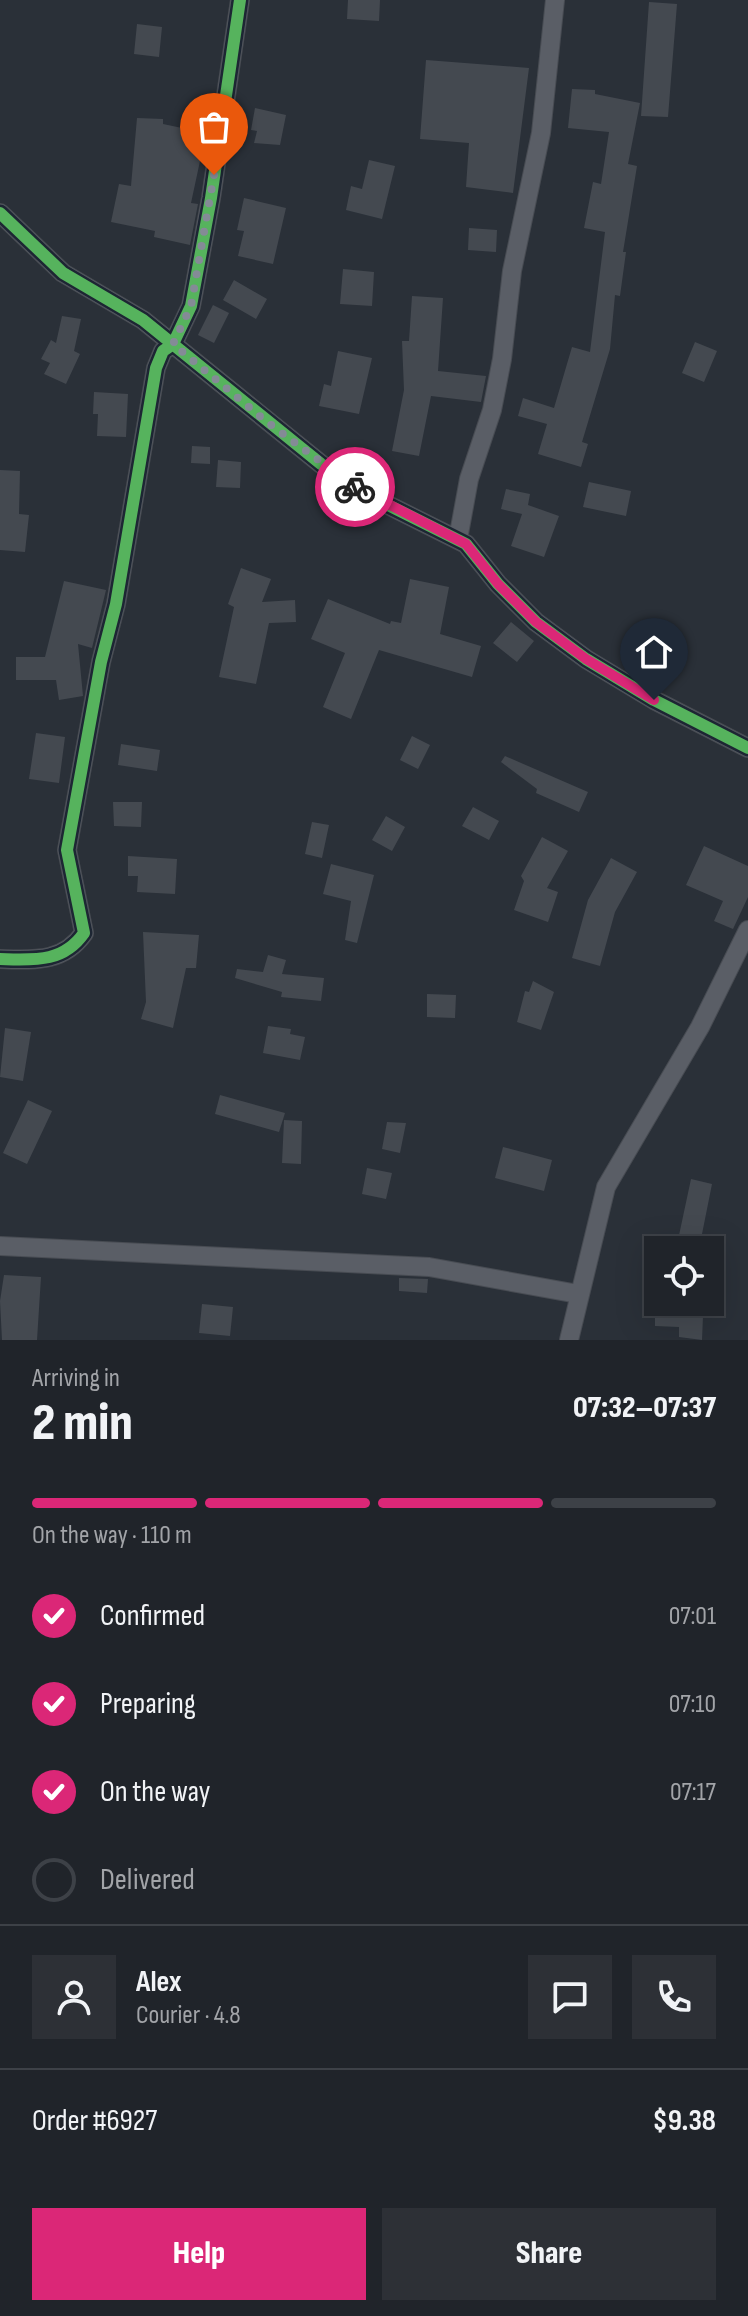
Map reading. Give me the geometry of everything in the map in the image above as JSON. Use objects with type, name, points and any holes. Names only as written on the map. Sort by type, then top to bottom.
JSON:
[{"type":"street","points":[[0,959],[51,959],[66,953],[84,933],[67,850],[101,662],[116,604],[156,368],[163,351],[173,344],[191,306],[211,198],[240,0]]},
{"type":"street","points":[[458,539],[469,479],[492,410],[502,359],[512,271],[541,133],[555,0]]},
{"type":"street","points":[[0,213],[63,273],[111,298],[321,464],[364,493],[458,539],[474,552],[498,584],[536,622],[586,659],[654,700],[748,748]]},
{"type":"street","points":[[569,1340],[606,1187],[700,1027],[748,930]]},
{"type":"street","points":[[0,1246],[429,1267],[578,1294]]},
{"type":"building","points":[[348,0],[380,0],[379,21],[347,19]]},
{"type":"building","points":[[649,2],[677,4],[668,117],[641,116]]},
{"type":"building","points":[[137,24],[162,27],[159,57],[134,54]]},
{"type":"building","points":[[426,60],[529,68],[513,193],[466,187],[469,143],[420,139]]},
{"type":"building","points":[[572,89],[595,90],[595,94],[640,103],[628,164],[637,166],[623,252],[626,252],[620,296],[615,295],[610,349],[582,442],[588,444],[581,467],[538,454],[547,424],[518,416],[523,398],[554,408],[572,347],[590,352],[605,232],[584,228],[593,182],[601,184],[609,132],[568,128]]},
{"type":"building","points":[[255,108],[286,115],[280,145],[254,143],[257,131],[251,130]]},
{"type":"building","points":[[137,118],[163,119],[163,124],[206,133],[191,203],[198,204],[190,245],[154,237],[155,231],[111,222],[119,184],[131,186]]},
{"type":"building","points":[[369,160],[395,166],[382,219],[346,210],[351,186],[362,189]]},
{"type":"building","points":[[244,198],[286,208],[273,264],[238,256],[244,231],[237,230]]},
{"type":"building","points":[[469,228],[497,230],[496,252],[468,250]]},
{"type":"building","points":[[343,269],[374,272],[372,306],[340,304]]},
{"type":"building","points":[[234,280],[267,299],[256,319],[223,300]]},
{"type":"building","points":[[412,296],[443,298],[438,371],[486,376],[481,402],[431,396],[419,456],[392,451],[404,390],[402,341],[409,341]]},
{"type":"building","points":[[213,305],[229,313],[214,343],[198,335]]},
{"type":"building","points":[[62,316],[81,319],[74,351],[80,354],[66,384],[44,374],[50,363],[41,359],[51,340],[56,343]]},
{"type":"building","points":[[695,342],[717,351],[704,382],[682,373]]},
{"type":"building","points":[[338,351],[372,358],[359,414],[319,406],[324,384],[331,386]]},
{"type":"building","points":[[94,392],[128,394],[126,437],[97,436],[98,414],[93,414]]},
{"type":"building","points":[[192,446],[210,447],[210,464],[191,463]]},
{"type":"building","points":[[218,460],[241,462],[240,488],[216,487]]},
{"type":"building","points":[[0,470],[20,471],[19,514],[29,515],[25,552],[0,550]]},
{"type":"building","points":[[589,482],[631,491],[626,516],[583,507]]},
{"type":"building","points":[[506,489],[530,494],[528,505],[559,516],[544,557],[511,546],[522,514],[501,509]]},
{"type":"building","points":[[241,568],[271,579],[262,602],[295,600],[296,622],[269,623],[256,684],[219,677],[234,607],[228,604]]},
{"type":"building","points":[[410,579],[449,587],[440,634],[481,646],[472,677],[379,650],[351,719],[323,707],[345,653],[311,639],[328,599],[390,624],[391,621],[401,623]]},
{"type":"building","points":[[64,581],[106,590],[92,648],[78,644],[83,696],[59,700],[56,680],[16,680],[16,657],[45,657]]},
{"type":"building","points":[[511,622],[534,641],[517,662],[493,643]]},
{"type":"building","points":[[36,733],[65,737],[59,783],[29,779]]},
{"type":"building","points":[[412,736],[430,745],[418,769],[400,760]]},
{"type":"building","points":[[121,744],[160,750],[157,771],[118,765]]},
{"type":"building","points":[[505,756],[588,792],[579,812],[536,793],[537,789],[501,762]]},
{"type":"building","points":[[113,802],[142,802],[141,827],[114,826]]},
{"type":"building","points":[[473,807],[499,821],[489,840],[462,826]]},
{"type":"building","points":[[386,816],[405,827],[392,851],[372,840]]},
{"type":"building","points":[[312,822],[329,825],[322,858],[305,854]]},
{"type":"building","points":[[542,837],[568,851],[547,888],[558,892],[548,922],[514,910],[524,881],[521,876]]},
{"type":"building","points":[[704,846],[748,866],[748,897],[733,929],[714,921],[723,901],[686,885]]},
{"type":"building","points":[[128,856],[177,859],[175,894],[137,892],[138,876],[128,876]]},
{"type":"building","points":[[611,858],[637,872],[615,912],[600,966],[572,958],[588,900]]},
{"type":"building","points":[[331,864],[374,875],[357,943],[345,940],[351,901],[323,894]]},
{"type":"building","points":[[143,932],[199,935],[196,968],[186,968],[173,1028],[141,1019],[146,1002]]},
{"type":"building","points":[[268,955],[286,960],[282,974],[324,978],[321,1001],[281,997],[282,992],[235,978],[237,969],[263,972]]},
{"type":"building","points":[[533,981],[554,992],[541,1030],[517,1022],[525,991],[529,992]]},
{"type":"building","points":[[427,994],[456,995],[455,1018],[427,1017]]},
{"type":"building","points":[[268,1026],[291,1029],[290,1034],[305,1037],[300,1060],[263,1053]]},
{"type":"building","points":[[5,1028],[31,1032],[23,1081],[0,1077]]},
{"type":"building","points":[[220,1095],[285,1113],[279,1132],[215,1114]]},
{"type":"building","points":[[28,1100],[52,1111],[27,1164],[3,1153]]},
{"type":"building","points":[[284,1120],[302,1121],[301,1164],[282,1163]]},
{"type":"building","points":[[387,1122],[406,1123],[400,1153],[382,1149]]},
{"type":"building","points":[[503,1147],[552,1160],[544,1191],[495,1178]]},
{"type":"building","points":[[367,1168],[392,1173],[386,1199],[362,1194]]},
{"type":"building","points":[[691,1179],[712,1184],[702,1236],[679,1236]]},
{"type":"building","points":[[4,1275],[41,1277],[37,1340],[2,1340],[0,1301]]},
{"type":"building","points":[[399,1278],[428,1279],[427,1293],[399,1291]]},
{"type":"building","points":[[202,1304],[233,1307],[230,1336],[199,1333]]},
{"type":"building","points":[[655,1316],[703,1316],[702,1340],[679,1337],[679,1327],[655,1326]]},
{"type":"cycle path","points":[[0,959],[36,959],[57,955],[76,943],[84,933],[67,850],[101,662],[116,604],[156,368],[163,351],[173,344],[191,306],[211,198],[240,0]]},
{"type":"cycle path","points":[[0,213],[63,273],[143,320],[321,464],[364,493],[466,544],[498,584],[536,622],[586,659],[654,700],[748,748]]},
{"type":"way so far","points":[[214,175],[191,306],[173,344],[267,422],[355,487]]},
{"type":"route","points":[[355,487],[466,544],[498,584],[536,622],[586,659],[654,700]]}]
